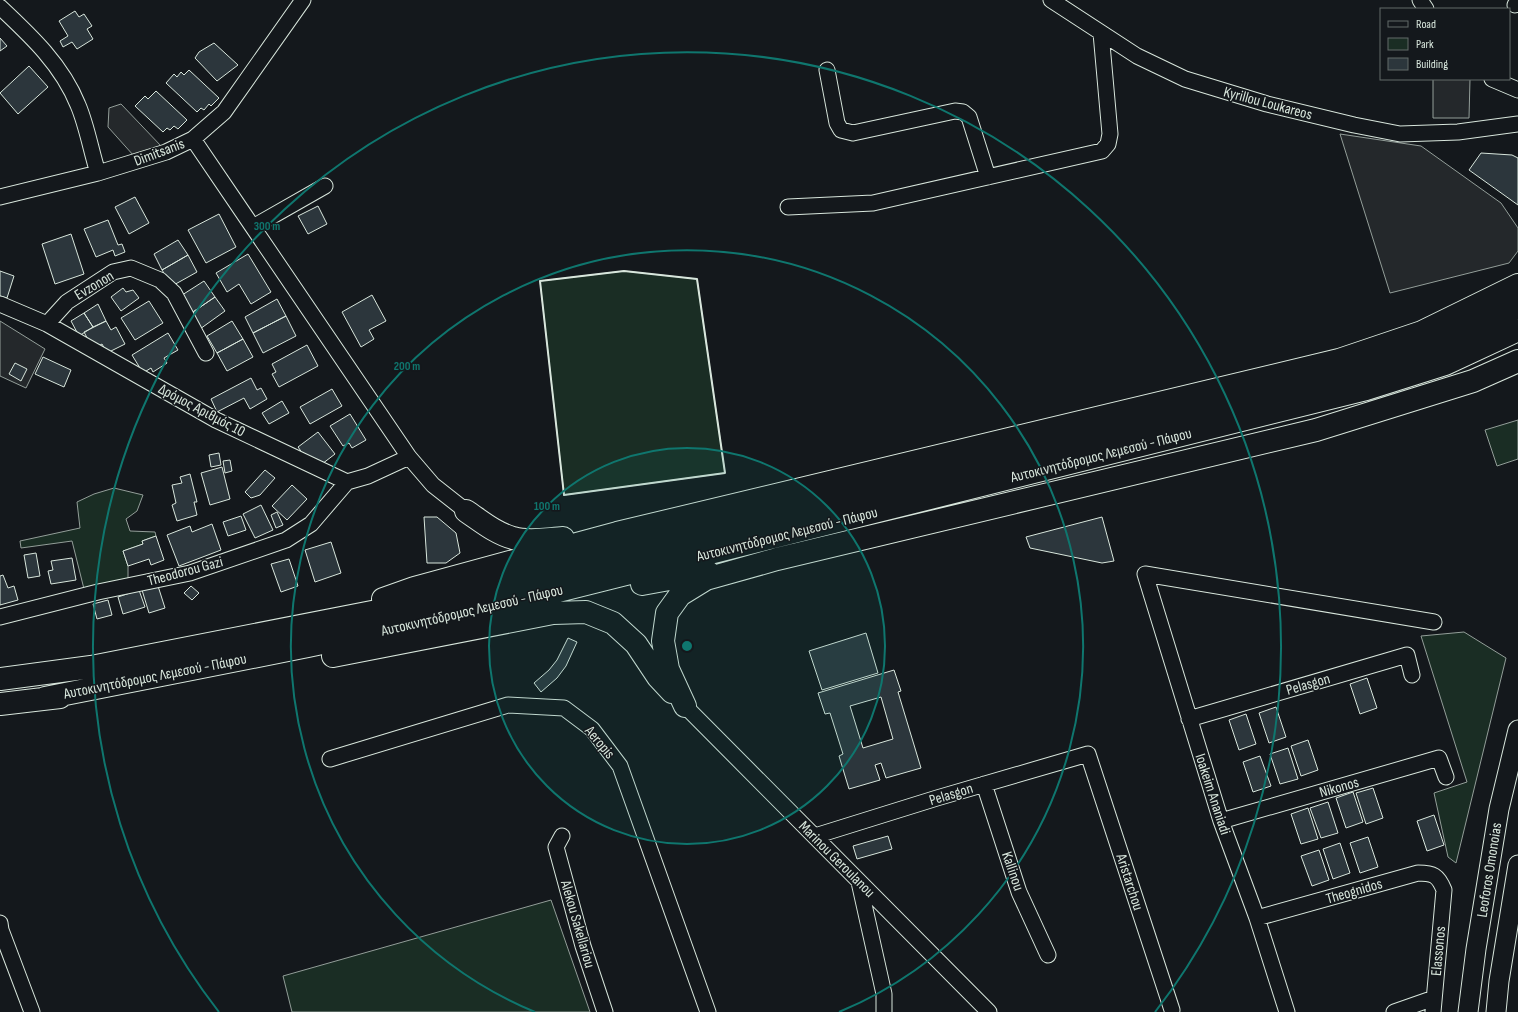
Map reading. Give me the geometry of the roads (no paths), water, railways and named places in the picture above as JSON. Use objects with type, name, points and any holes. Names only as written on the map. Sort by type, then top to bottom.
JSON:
[{"type":"highway","points":[[298,628],[414,588],[618,534],[1339,360],[1422,332],[1518,285]]},
{"type":"highway","name":"Αυτοκινητόδρομος Λεμεσού - Πάφου","points":[[45,698],[308,646],[506,604],[1366,390],[1442,355],[1518,307]]},
{"type":"highway","name":"Αυτοκινητόδρομος Λεμεσού - Πάφου","points":[[0,679],[91,667],[298,628],[423,602],[1442,355],[1518,330]]},
{"type":"highway","points":[[685,706],[668,669],[663,641],[667,613],[680,594],[706,579],[776,559],[1316,430],[1472,381],[1518,361]]},
{"type":"highway","points":[[466,511],[492,529],[513,538],[535,540],[618,534]]},
{"type":"highway","points":[[506,604],[622,588],[776,559]]},
{"type":"highway","points":[[0,704],[45,698],[174,687],[554,613],[586,612],[613,623],[636,644],[658,677],[685,706]]},
{"type":"main road","name":"Leoforos Omonoias","points":[[1468,1012],[1476,949],[1499,809],[1518,730]]},
{"type":"main road","name":"Leoforos Omonoias","points":[[1496,1012],[1499,981],[1518,865]]},
{"type":"street","name":"Dimitsanis","points":[[0,197],[98,173],[166,152],[194,139],[224,112],[303,0]]},
{"type":"street","name":"Kyrillou Loukareos","points":[[1052,0],[1137,56],[1185,80],[1267,104],[1354,125],[1400,134],[1458,132],[1514,126]]},
{"type":"street","points":[[0,7],[36,41],[61,72],[78,105],[98,173]]},
{"type":"street","points":[[788,207],[873,203],[1102,151],[1108,144],[1110,134],[1101,33]]},
{"type":"street","points":[[827,70],[836,123],[840,130],[853,134],[955,111],[963,112],[969,117],[988,177]]},
{"type":"street","points":[[1494,80],[1518,90]]},
{"type":"street","points":[[194,139],[409,457],[433,485],[466,511]]},
{"type":"street","points":[[253,227],[325,186]]},
{"type":"street","name":"Evzonon","points":[[47,324],[67,302],[113,272],[131,268],[160,280],[174,293],[206,353]]},
{"type":"street","name":"Δρόμος Αριθμός 10","points":[[0,304],[47,324],[216,420],[347,482]]},
{"type":"street","points":[[347,482],[368,476],[409,457]]},
{"type":"street","name":"Theodorou Gazi","points":[[0,617],[98,592],[190,573],[286,540],[311,524],[347,482]]},
{"type":"street","name":"Ioakeim Ananiadi","points":[[1288,1012],[1257,918],[1221,821],[1145,574],[1434,622]]},
{"type":"street","name":"Pelasgon","points":[[1189,719],[1407,655],[1412,675]]},
{"type":"street","name":"Aeropis","points":[[330,759],[508,705],[564,708],[592,729],[620,766],[708,1012]]},
{"type":"street","name":"Marinou Geroulanou","points":[[685,706],[989,1012]]},
{"type":"street","name":"Pelasgon","points":[[815,836],[1088,754]]},
{"type":"street","name":"Aristarchou","points":[[1088,754],[1172,1010]]},
{"type":"street","name":"Nikonos","points":[[1221,821],[1439,758],[1446,776]]},
{"type":"street","name":"Kallinou","points":[[984,784],[1019,892],[1048,955]]},
{"type":"street","name":"Alekou Sakellariou","points":[[562,836],[556,847],[583,946],[605,1012]]},
{"type":"street","name":"Theognidos","points":[[1257,918],[1418,873],[1428,873],[1437,876],[1444,890]]},
{"type":"street","points":[[859,882],[884,994],[884,1012]]},
{"type":"street","name":"Elassonos","points":[[1433,1005],[1444,890]]},
{"type":"street","points":[[0,928],[32,1012]]},
{"type":"street","points":[[1394,1012],[1433,1005]]}]
